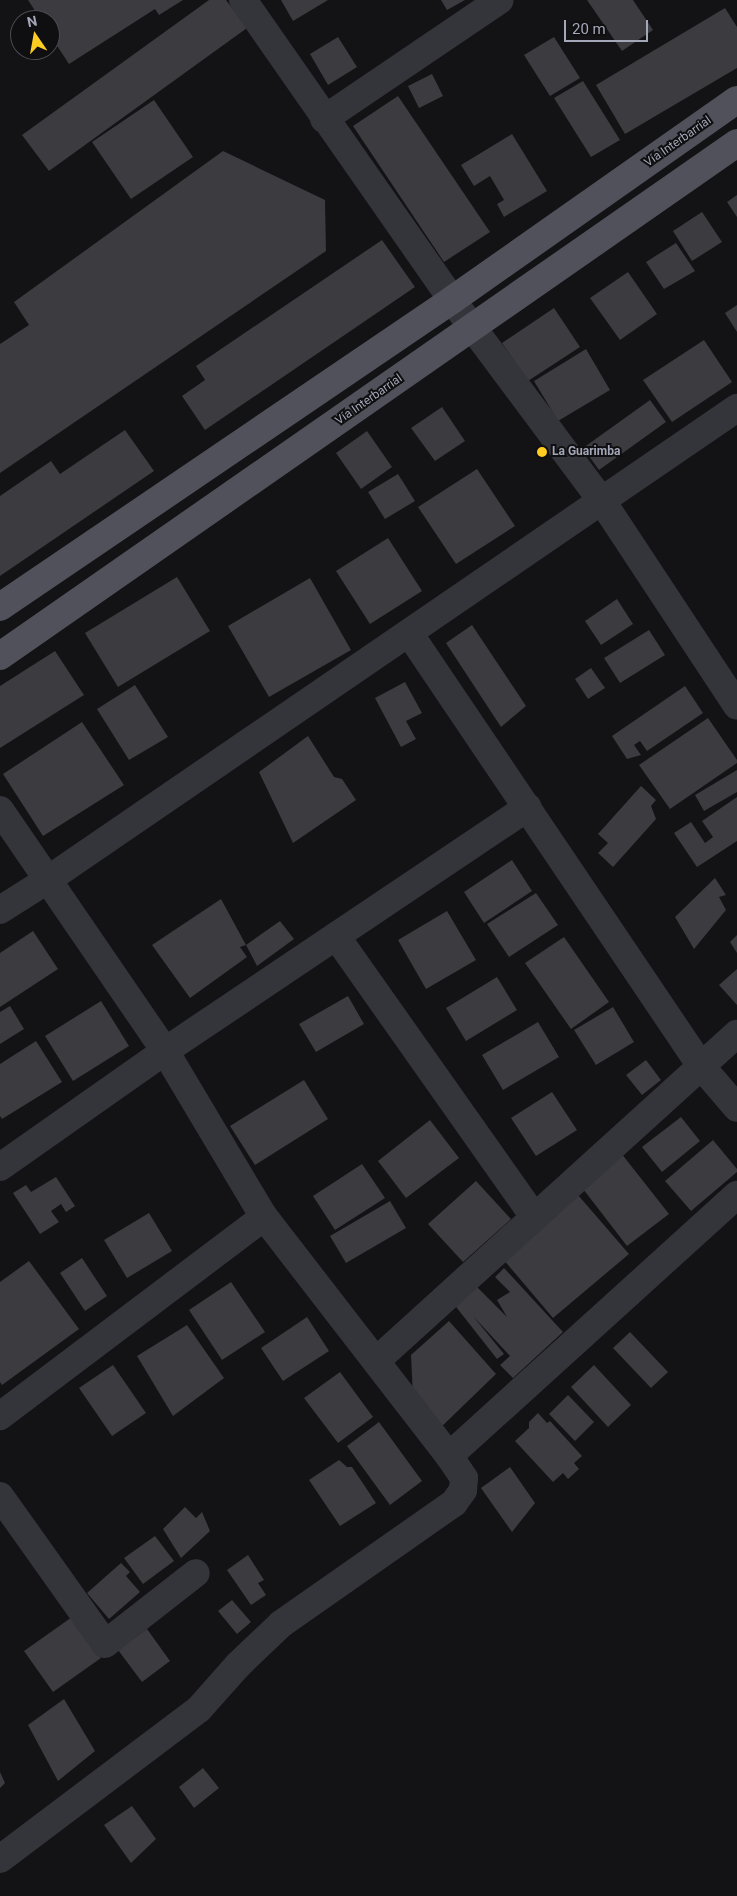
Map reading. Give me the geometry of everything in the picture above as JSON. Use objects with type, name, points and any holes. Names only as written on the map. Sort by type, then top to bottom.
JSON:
[{"type":"main road","name":"Vía Interbarrial","points":[[0,607],[452,300],[737,100]]},
{"type":"main road","name":"Vía Interbarrial","points":[[0,656],[737,143]]},
{"type":"main road","points":[[197,473],[218,505]]},
{"type":"street","points":[[243,0],[324,119],[452,300],[602,501],[737,706]]},
{"type":"street","points":[[324,119],[500,0]]},
{"type":"street","points":[[0,910],[49,879],[737,408]]},
{"type":"street","points":[[409,633],[701,1066],[737,1108]]},
{"type":"street","points":[[0,1167],[165,1051],[528,807]]},
{"type":"street","points":[[0,810],[165,1051],[264,1217],[464,1478],[463,1490],[454,1503],[281,1624],[238,1665],[199,1709],[0,1859]]},
{"type":"street","points":[[336,936],[534,1217]]},
{"type":"street","points":[[376,1361],[737,1034]]},
{"type":"street","points":[[449,1456],[737,1195]]},
{"type":"street","points":[[0,1416],[264,1217]]},
{"type":"street","points":[[0,1496],[105,1644],[196,1573]]},
{"type":"building","points":[[28,0],[183,0],[159,15],[155,9],[69,64],[60,50],[60,10],[34,10]]},
{"type":"building","points":[[209,0],[226,0],[247,28],[49,171],[22,135]]},
{"type":"building","points":[[281,0],[328,0],[293,21]]},
{"type":"building","points":[[441,0],[465,0],[447,10]]},
{"type":"building","points":[[587,0],[633,0],[653,30],[622,51]]},
{"type":"building","points":[[725,8],[737,27],[737,68],[625,134],[596,85]]},
{"type":"building","points":[[338,37],[357,67],[328,85],[310,54]]},
{"type":"building","points":[[554,37],[580,78],[550,96],[524,55]]},
{"type":"building","points":[[432,74],[443,96],[419,108],[408,86]]},
{"type":"building","points":[[583,81],[620,140],[591,157],[554,98]]},
{"type":"building","points":[[398,96],[490,232],[444,262],[353,126]]},
{"type":"building","points":[[154,100],[193,157],[131,199],[92,142]]},
{"type":"building","points":[[512,134],[547,191],[504,217],[497,204],[504,200],[490,176],[474,186],[461,165]]},
{"type":"building","points":[[223,151],[325,200],[326,251],[0,473],[0,344],[29,325],[14,302]]},
{"type":"building","points":[[737,195],[737,217],[727,202]]},
{"type":"building","points":[[702,212],[722,242],[692,261],[673,231]]},
{"type":"building","points":[[382,240],[415,287],[205,430],[182,396],[205,380],[196,366]]},
{"type":"building","points":[[676,243],[695,271],[664,289],[646,262]]},
{"type":"building","points":[[628,272],[657,314],[620,340],[590,298]]},
{"type":"building","points":[[737,305],[737,332],[725,313]]},
{"type":"building","points":[[554,308],[580,347],[528,381],[502,343]]},
{"type":"building","points":[[704,340],[732,382],[672,422],[643,380]]},
{"type":"building","points":[[586,349],[610,390],[558,421],[534,381]]},
{"type":"building","points":[[650,400],[666,422],[599,470],[583,448]]},
{"type":"building","points":[[442,407],[465,441],[435,461],[411,428]]},
{"type":"building","points":[[125,430],[154,471],[0,576],[0,496],[51,461],[60,474]]},
{"type":"building","points":[[367,431],[392,467],[361,489],[336,453]]},
{"type":"building","points":[[477,469],[515,526],[456,564],[418,507]]},
{"type":"building","points":[[398,474],[415,501],[385,519],[368,492]]},
{"type":"building","points":[[388,538],[422,591],[370,624],[336,571]]},
{"type":"building","points":[[177,577],[210,631],[118,687],[85,633]]},
{"type":"building","points":[[310,578],[351,650],[269,697],[228,626]]},
{"type":"building","points":[[617,599],[633,624],[601,645],[585,621]]},
{"type":"building","points":[[472,625],[526,706],[501,727],[446,643]]},
{"type":"building","points":[[649,630],[665,655],[620,683],[604,658]]},
{"type":"building","points":[[55,651],[84,695],[0,748],[0,686]]},
{"type":"building","points":[[591,668],[605,688],[588,699],[575,679]]},
{"type":"building","points":[[405,682],[422,713],[406,721],[416,739],[401,747],[375,698]]},
{"type":"building","points":[[135,685],[168,737],[129,760],[97,709]]},
{"type":"building","points":[[685,686],[703,713],[647,751],[640,741],[634,745],[641,755],[627,759],[612,736]]},
{"type":"building","points":[[708,718],[737,760],[737,763],[670,809],[639,765]]},
{"type":"building","points":[[82,722],[124,785],[43,836],[3,774]]},
{"type":"building","points":[[308,736],[334,777],[342,779],[356,800],[293,843],[259,772]]},
{"type":"building","points":[[737,770],[737,792],[704,811],[695,795]]},
{"type":"building","points":[[641,786],[656,800],[651,806],[656,819],[613,867],[598,853],[608,843],[598,834]]},
{"type":"building","points":[[737,797],[737,841],[697,867],[674,833],[691,822],[705,843],[713,837],[702,821]]},
{"type":"building","points":[[512,860],[532,891],[484,923],[464,892]]},
{"type":"building","points":[[715,878],[726,895],[719,897],[726,910],[694,949],[675,917]]},
{"type":"building","points":[[536,893],[558,925],[509,957],[487,924]]},
{"type":"building","points":[[221,899],[246,945],[240,947],[247,957],[190,998],[152,945]]},
{"type":"building","points":[[447,911],[476,960],[426,989],[398,940]]},
{"type":"building","points":[[280,921],[294,939],[257,966],[246,945]]},
{"type":"building","points":[[33,931],[58,969],[0,1007],[0,953]]},
{"type":"building","points":[[737,935],[737,953],[730,942]]},
{"type":"building","points":[[564,937],[609,1002],[571,1029],[525,963]]},
{"type":"building","points":[[737,969],[737,1005],[719,985]]},
{"type":"building","points":[[497,977],[517,1010],[466,1041],[446,1008]]},
{"type":"building","points":[[348,996],[364,1024],[316,1052],[299,1024]]},
{"type":"building","points":[[101,1001],[129,1046],[73,1081],[45,1036]]},
{"type":"building","points":[[10,1006],[24,1029],[0,1044],[0,1012]]},
{"type":"building","points":[[613,1007],[634,1042],[596,1065],[574,1030]]},
{"type":"building","points":[[538,1022],[559,1057],[503,1090],[482,1055]]},
{"type":"building","points":[[36,1041],[62,1082],[2,1119],[0,1116],[0,1064]]},
{"type":"building","points":[[646,1060],[661,1080],[642,1095],[626,1075]]},
{"type":"building","points":[[304,1080],[328,1119],[255,1165],[230,1126]]},
{"type":"building","points":[[552,1092],[577,1130],[536,1156],[511,1118]]},
{"type":"building","points":[[681,1117],[700,1141],[662,1172],[642,1147]]},
{"type":"building","points":[[430,1120],[459,1158],[406,1198],[378,1161]]},
{"type":"building","points":[[713,1140],[737,1169],[737,1172],[691,1211],[665,1181]]},
{"type":"building","points":[[621,1153],[669,1214],[627,1246],[580,1185]]},
{"type":"building","points":[[362,1164],[385,1198],[335,1230],[313,1196]]},
{"type":"building","points":[[56,1177],[75,1206],[66,1212],[61,1204],[51,1211],[59,1222],[40,1234],[13,1193],[26,1185],[31,1192]]},
{"type":"building","points":[[476,1181],[511,1219],[463,1262],[428,1224]]},
{"type":"building","points":[[578,1195],[629,1254],[553,1318],[503,1259]]},
{"type":"building","points":[[390,1201],[406,1228],[346,1263],[330,1236]]},
{"type":"building","points":[[149,1213],[172,1251],[127,1278],[104,1240]]},
{"type":"building","points":[[82,1258],[107,1296],[85,1311],[60,1273]]},
{"type":"building","points":[[29,1261],[79,1329],[2,1385],[0,1382],[0,1282]]},
{"type":"building","points":[[504,1268],[563,1332],[513,1378],[500,1365],[510,1356],[473,1316],[504,1354],[497,1359],[453,1303],[475,1285],[507,1317],[497,1300],[510,1292],[495,1277]]},
{"type":"building","points":[[231,1282],[265,1332],[222,1360],[189,1310]]},
{"type":"building","points":[[307,1317],[329,1351],[283,1381],[261,1348]]},
{"type":"building","points":[[449,1321],[496,1374],[436,1432],[413,1397],[411,1355]]},
{"type":"building","points":[[187,1325],[224,1378],[173,1416],[137,1356]]},
{"type":"building","points":[[630,1332],[668,1372],[651,1388],[613,1348]]},
{"type":"building","points":[[113,1365],[146,1413],[112,1436],[79,1388]]},
{"type":"building","points":[[594,1365],[631,1405],[608,1427],[571,1387]]},
{"type":"building","points":[[340,1372],[373,1417],[338,1443],[304,1398]]},
{"type":"building","points":[[568,1395],[594,1422],[575,1441],[549,1414]]},
{"type":"building","points":[[538,1413],[547,1423],[550,1421],[582,1456],[574,1463],[579,1469],[568,1479],[563,1473],[553,1482],[515,1441],[529,1428],[529,1422]]},
{"type":"building","points":[[379,1422],[422,1481],[390,1505],[347,1446]]},
{"type":"building","points":[[339,1460],[347,1467],[352,1467],[376,1503],[340,1526],[309,1480]]},
{"type":"building","points":[[510,1467],[535,1503],[512,1532],[481,1488]]},
{"type":"building","points":[[185,1507],[196,1518],[202,1512],[210,1531],[181,1558],[163,1529]]},
{"type":"building","points":[[155,1536],[174,1561],[143,1584],[124,1558]]},
{"type":"building","points":[[248,1555],[264,1580],[258,1583],[266,1595],[251,1605],[227,1570]]},
{"type":"building","points":[[121,1563],[130,1572],[126,1576],[140,1592],[109,1619],[87,1593]]},
{"type":"building","points":[[232,1600],[251,1622],[237,1634],[218,1611]]},
{"type":"building","points":[[72,1617],[101,1658],[53,1692],[24,1651]]},
{"type":"building","points":[[147,1629],[170,1661],[142,1682],[118,1650]]},
{"type":"building","points":[[64,1699],[95,1751],[58,1781],[28,1725]]},
{"type":"building","points":[[203,1768],[219,1788],[194,1808],[179,1787]]},
{"type":"building","points":[[0,1772],[5,1783],[0,1788]]},
{"type":"building","points":[[132,1806],[156,1839],[131,1863],[104,1825]]},
{"type":"place","name":"La Guarimba","points":[[542,452]]}]
